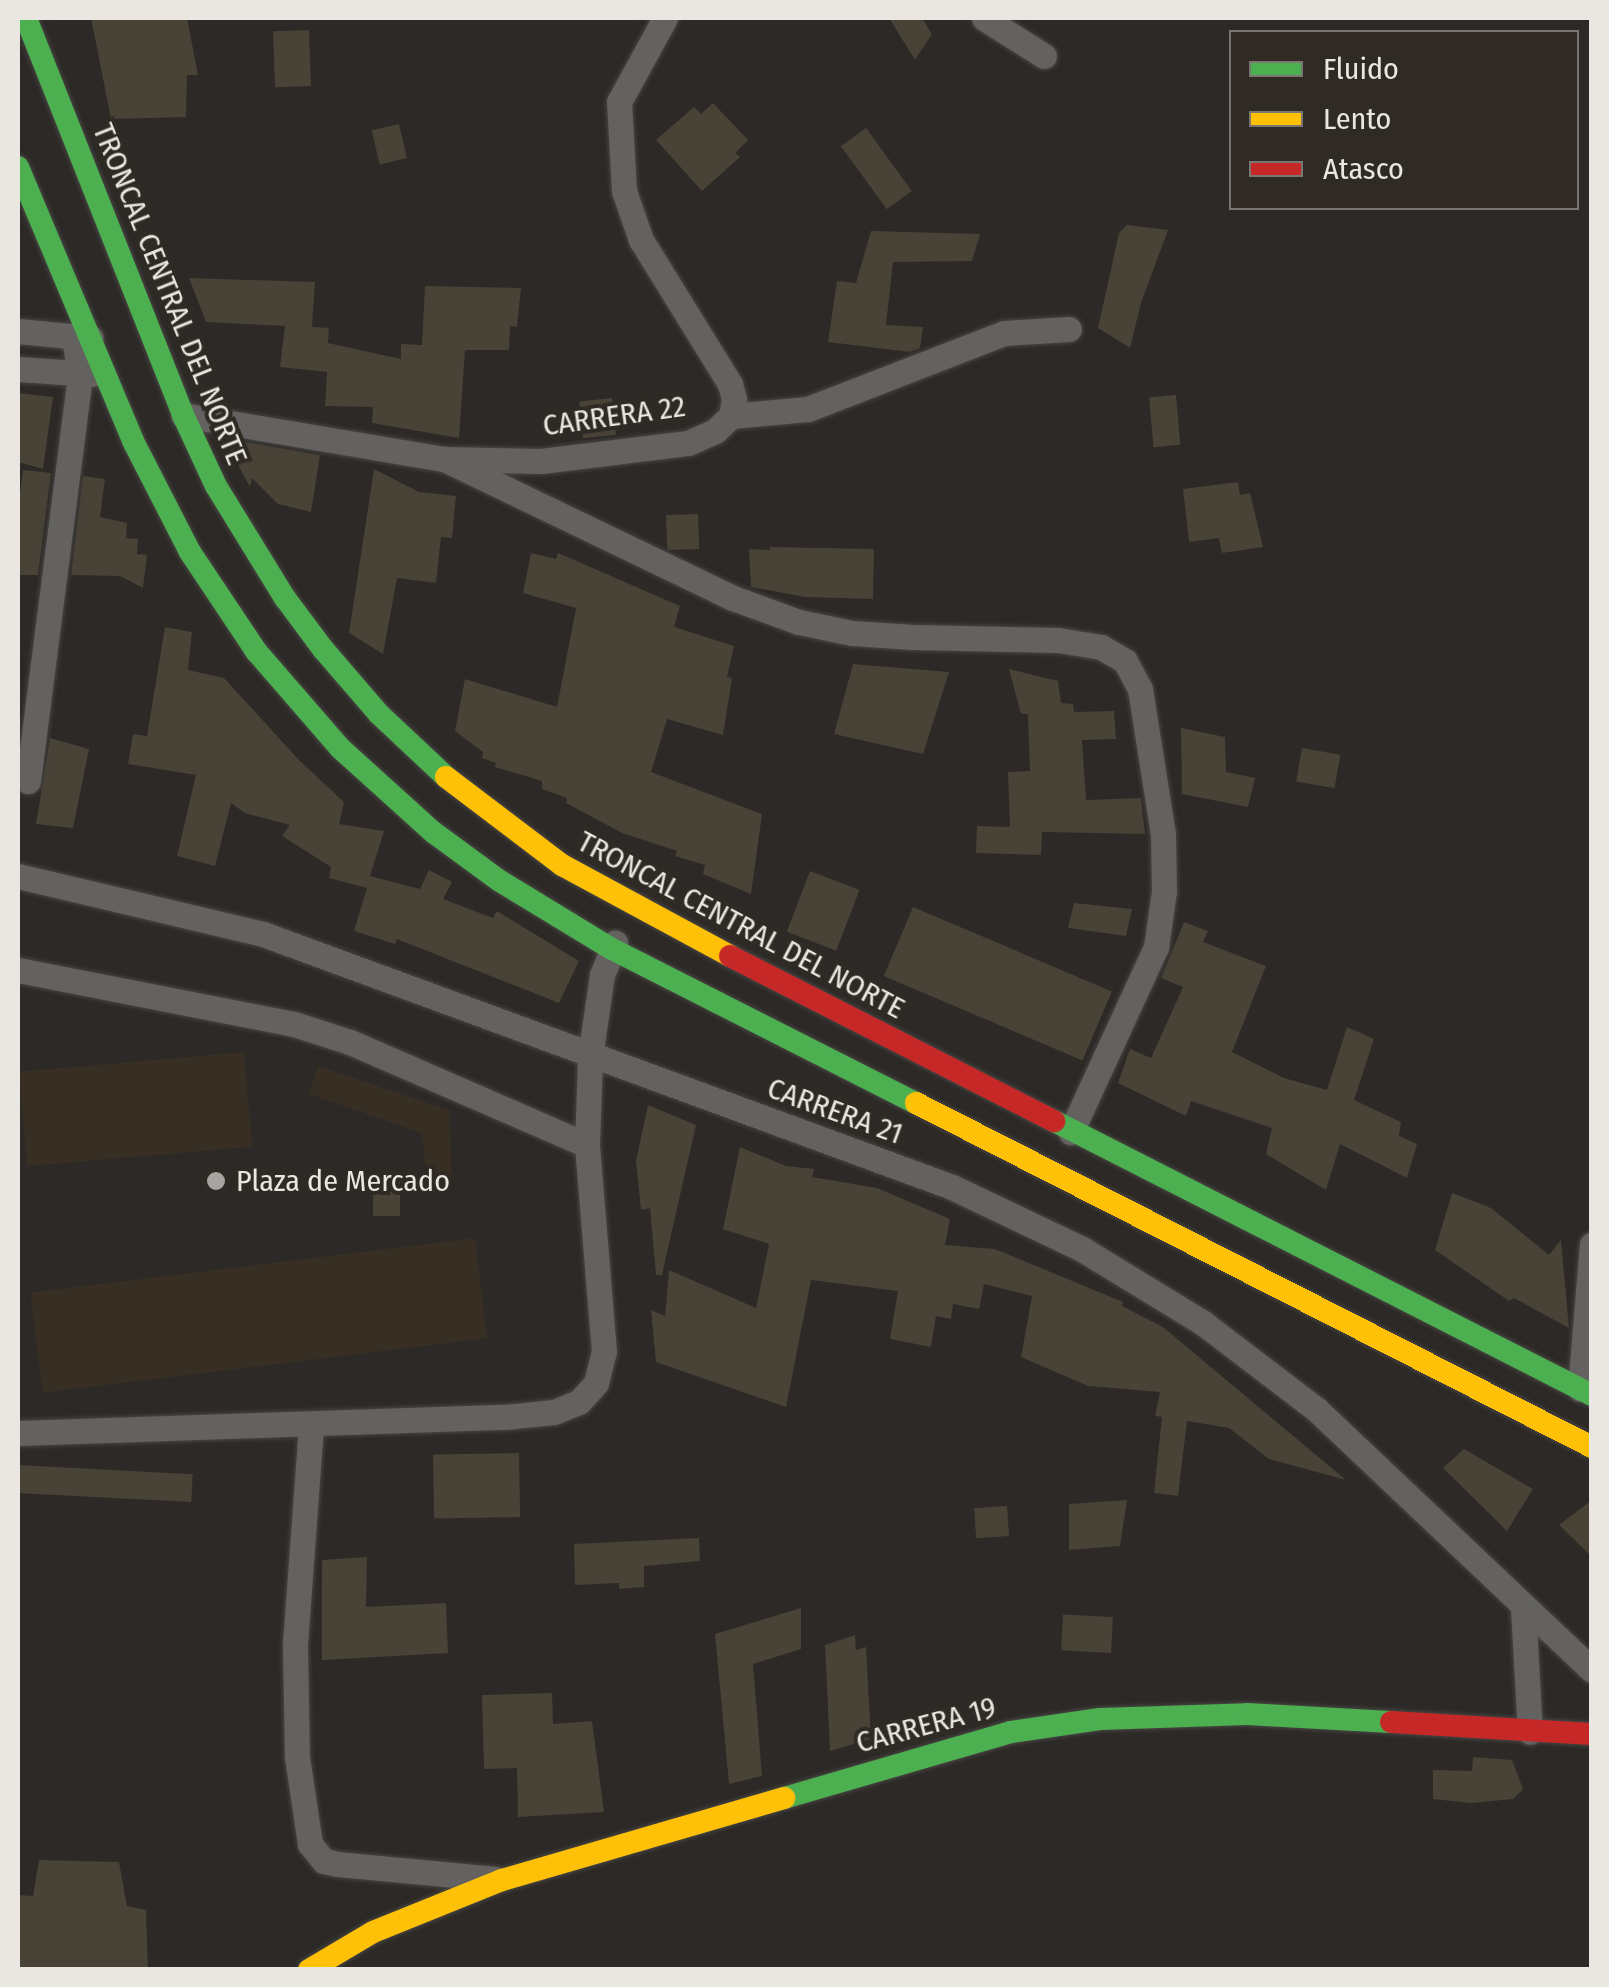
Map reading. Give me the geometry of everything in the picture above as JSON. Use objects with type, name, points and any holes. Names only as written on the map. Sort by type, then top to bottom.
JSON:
[{"type":"main road","name":"TRONCAL CENTRAL DEL NORTE","points":[[26,18],[183,415],[245,537],[285,598],[360,692],[418,752],[489,813],[562,865],[635,908],[1586,1392]]},
{"type":"main road","points":[[18,168],[82,337],[108,375],[134,440],[190,552],[256,651],[296,700],[340,748],[433,832],[500,881],[612,949],[1592,1447]]},
{"type":"main road","name":"CARRERA 19","points":[[309,1970],[373,1932],[502,1880],[1010,1732],[1100,1719],[1247,1714],[1592,1734]]},
{"type":"street","name":"CARRERA 22","points":[[183,415],[444,459],[541,461],[688,443],[714,431],[731,416],[734,399],[730,384],[641,240],[624,191],[619,102],[665,18]]},
{"type":"street","points":[[984,18],[1044,56]]},
{"type":"street","points":[[731,416],[808,409],[1004,334],[1069,329]]},
{"type":"street","points":[[18,331],[82,337],[28,781]]},
{"type":"street","points":[[18,369],[108,375]]},
{"type":"street","points":[[444,459],[733,598],[799,622],[897,636],[1058,640],[1101,646],[1125,662],[1140,689],[1163,834],[1164,891],[1156,946],[1071,1132]]},
{"type":"street","name":"CARRERA 21","points":[[18,876],[263,934],[952,1187],[1082,1249],[1203,1323],[1316,1410],[1592,1670]]},
{"type":"street","points":[[18,1432],[311,1426],[521,1416],[554,1412],[579,1402],[596,1383],[604,1352],[587,1146],[590,1057],[602,975],[635,908]]},
{"type":"street","points":[[18,970],[294,1024],[350,1042],[587,1146]]},
{"type":"street","points":[[1586,1392],[1592,1244]]},
{"type":"street","points":[[311,1426],[295,1646],[297,1758],[310,1844],[324,1861],[338,1864],[502,1880]]},
{"type":"street","points":[[1523,1608],[1530,1732]]},
{"type":"shaded area","points":[[244,1052],[252,1147],[27,1166],[19,1072]]},
{"type":"shaded area","points":[[318,1066],[449,1110],[452,1189],[427,1187],[422,1133],[309,1094]]},
{"type":"shaded area","points":[[475,1238],[487,1338],[43,1393],[30,1293]]},
{"type":"building","points":[[91,18],[187,18],[198,75],[187,75],[186,117],[111,119]]},
{"type":"building","points":[[889,18],[922,18],[932,34],[915,60]]},
{"type":"building","points":[[309,30],[311,86],[275,87],[273,31]]},
{"type":"building","points":[[713,103],[748,140],[735,153],[740,157],[702,191],[656,140],[694,107],[701,114]]},
{"type":"building","points":[[399,124],[407,158],[380,164],[372,130]]},
{"type":"building","points":[[866,128],[912,191],[887,209],[841,146]]},
{"type":"building","points":[[1127,225],[1168,230],[1141,303],[1130,348],[1098,328],[1119,233]]},
{"type":"building","points":[[871,231],[980,234],[972,261],[893,262],[886,325],[923,327],[920,348],[910,352],[828,342],[837,281],[856,283]]},
{"type":"building","points":[[189,278],[315,282],[312,327],[329,328],[328,343],[401,359],[401,344],[422,345],[425,286],[521,288],[517,327],[510,326],[509,350],[465,350],[459,438],[372,423],[373,407],[325,406],[327,372],[280,367],[285,326],[206,322]]},
{"type":"building","points":[[18,393],[53,397],[43,469],[18,462]]},
{"type":"building","points":[[1176,395],[1180,445],[1153,447],[1149,397]]},
{"type":"building","points":[[612,398],[616,435],[583,438],[579,401]]},
{"type":"building","points":[[234,440],[320,455],[311,512],[278,504],[252,478],[250,487],[229,448]]},
{"type":"building","points":[[374,469],[419,492],[456,496],[452,538],[441,537],[436,583],[397,578],[383,654],[349,633]]},
{"type":"building","points":[[23,470],[51,473],[38,575],[18,575],[18,510]]},
{"type":"building","points":[[83,476],[105,479],[100,517],[127,523],[126,538],[138,539],[137,554],[147,555],[143,588],[120,576],[71,575]]},
{"type":"building","points":[[1238,482],[1240,495],[1250,493],[1263,547],[1222,553],[1219,538],[1189,542],[1183,489]]},
{"type":"building","points":[[698,514],[699,549],[667,550],[666,515]]},
{"type":"building","points":[[749,549],[874,549],[873,599],[805,597],[751,587]]},
{"type":"building","points":[[531,553],[556,559],[558,553],[680,606],[674,627],[734,646],[727,677],[732,678],[723,735],[667,719],[651,772],[762,814],[751,894],[703,874],[705,865],[675,856],[677,851],[622,833],[566,803],[567,798],[542,789],[542,781],[495,767],[496,763],[482,758],[483,752],[455,731],[465,679],[557,707],[576,608],[523,593]]},
{"type":"building","points":[[165,627],[192,632],[188,670],[224,678],[299,760],[344,802],[339,824],[384,831],[370,876],[420,889],[429,870],[452,882],[443,899],[493,918],[497,911],[579,961],[559,1003],[397,939],[395,944],[354,931],[367,888],[329,878],[331,867],[282,836],[290,825],[245,813],[231,803],[215,866],[177,856],[196,775],[128,764],[133,734],[147,736]]},
{"type":"building","points":[[853,664],[949,672],[923,754],[834,734]]},
{"type":"building","points":[[1009,669],[1058,681],[1061,703],[1073,704],[1074,712],[1114,711],[1116,739],[1082,740],[1086,800],[1141,798],[1145,834],[1042,832],[1041,855],[976,853],[977,826],[1010,827],[1008,772],[1030,771],[1028,714],[1021,714]]},
{"type":"building","points":[[1181,728],[1225,737],[1226,772],[1255,778],[1248,807],[1182,794]]},
{"type":"building","points":[[50,738],[89,749],[73,828],[36,824]]},
{"type":"building","points":[[1302,748],[1340,755],[1335,788],[1296,781]]},
{"type":"building","points":[[810,871],[859,890],[836,951],[787,932]]},
{"type":"building","points":[[1074,903],[1132,909],[1126,936],[1068,928]]},
{"type":"building","points":[[913,907],[1112,991],[1083,1060],[884,976]]},
{"type":"building","points":[[1184,922],[1208,931],[1203,942],[1266,966],[1232,1052],[1284,1078],[1327,1090],[1347,1027],[1374,1039],[1354,1100],[1401,1122],[1399,1136],[1417,1144],[1407,1178],[1340,1144],[1326,1190],[1266,1154],[1272,1128],[1191,1101],[1186,1116],[1118,1083],[1130,1049],[1151,1058],[1183,987],[1161,978]]},
{"type":"building","points":[[648,1105],[696,1125],[662,1275],[656,1275],[650,1208],[641,1210],[636,1161]]},
{"type":"building","points":[[740,1147],[786,1166],[814,1169],[812,1177],[877,1188],[950,1219],[945,1245],[995,1249],[1123,1302],[1122,1306],[1163,1327],[1346,1480],[1269,1459],[1229,1428],[1187,1421],[1178,1496],[1154,1493],[1162,1417],[1155,1416],[1160,1392],[1088,1386],[1021,1357],[1032,1296],[984,1284],[979,1309],[953,1304],[951,1319],[936,1316],[931,1347],[890,1339],[898,1291],[811,1280],[786,1407],[656,1362],[651,1310],[665,1316],[669,1270],[756,1308],[769,1244],[723,1229]]},
{"type":"building","points":[[373,1175],[400,1175],[400,1216],[373,1216]]},
{"type":"building","points":[[1452,1193],[1491,1208],[1549,1255],[1561,1240],[1569,1328],[1514,1298],[1509,1301],[1435,1250]]},
{"type":"building","points":[[1464,1449],[1533,1489],[1507,1531],[1443,1468]]},
{"type":"building","points":[[519,1453],[520,1517],[434,1518],[433,1455]]},
{"type":"building","points":[[18,1465],[193,1474],[191,1502],[18,1493]]},
{"type":"building","points":[[1127,1500],[1120,1546],[1069,1550],[1069,1504]]},
{"type":"building","points":[[1592,1500],[1592,1557],[1559,1525]]},
{"type":"building","points":[[1007,1506],[1009,1536],[976,1538],[974,1508]]},
{"type":"building","points":[[699,1538],[700,1561],[644,1566],[644,1587],[619,1589],[619,1583],[575,1585],[574,1544]]},
{"type":"building","points":[[367,1557],[366,1607],[446,1603],[448,1653],[322,1660],[322,1560]]},
{"type":"building","points":[[801,1608],[801,1649],[753,1664],[762,1776],[729,1784],[715,1634]]},
{"type":"building","points":[[1063,1614],[1113,1617],[1111,1653],[1061,1650]]},
{"type":"building","points":[[855,1635],[856,1650],[866,1647],[871,1739],[830,1751],[825,1645]]},
{"type":"building","points":[[552,1693],[553,1724],[592,1721],[604,1812],[518,1817],[517,1768],[484,1769],[482,1695]]},
{"type":"building","points":[[1473,1757],[1512,1760],[1523,1789],[1513,1799],[1471,1803],[1433,1799],[1433,1770],[1472,1771]]},
{"type":"building","points":[[39,1860],[119,1862],[127,1906],[146,1910],[148,1970],[18,1970],[18,1895],[33,1896]]},
{"type":"traffic: fast","points":[[26,18],[183,415],[216,486],[285,598],[323,649],[379,714],[446,777]]},
{"type":"traffic: fast","points":[[18,167],[133,441],[190,552],[256,651],[340,748],[433,832],[500,881],[612,949],[916,1103]]},
{"type":"traffic: fast","points":[[1054,1121],[1592,1395]]},
{"type":"traffic: fast","points":[[784,1798],[1011,1732],[1100,1719],[1247,1714],[1391,1722]]},
{"type":"traffic: slow","points":[[446,777],[562,865],[730,956]]},
{"type":"traffic: slow","points":[[916,1103],[1592,1447]]},
{"type":"traffic: slow","points":[[309,1970],[373,1932],[502,1880],[784,1798]]},
{"type":"traffic: jam","points":[[730,956],[1054,1121]]},
{"type":"traffic: jam","points":[[1391,1722],[1592,1734]]},
{"type":"place","name":"Plaza de Mercado","points":[[216,1181]]}]
